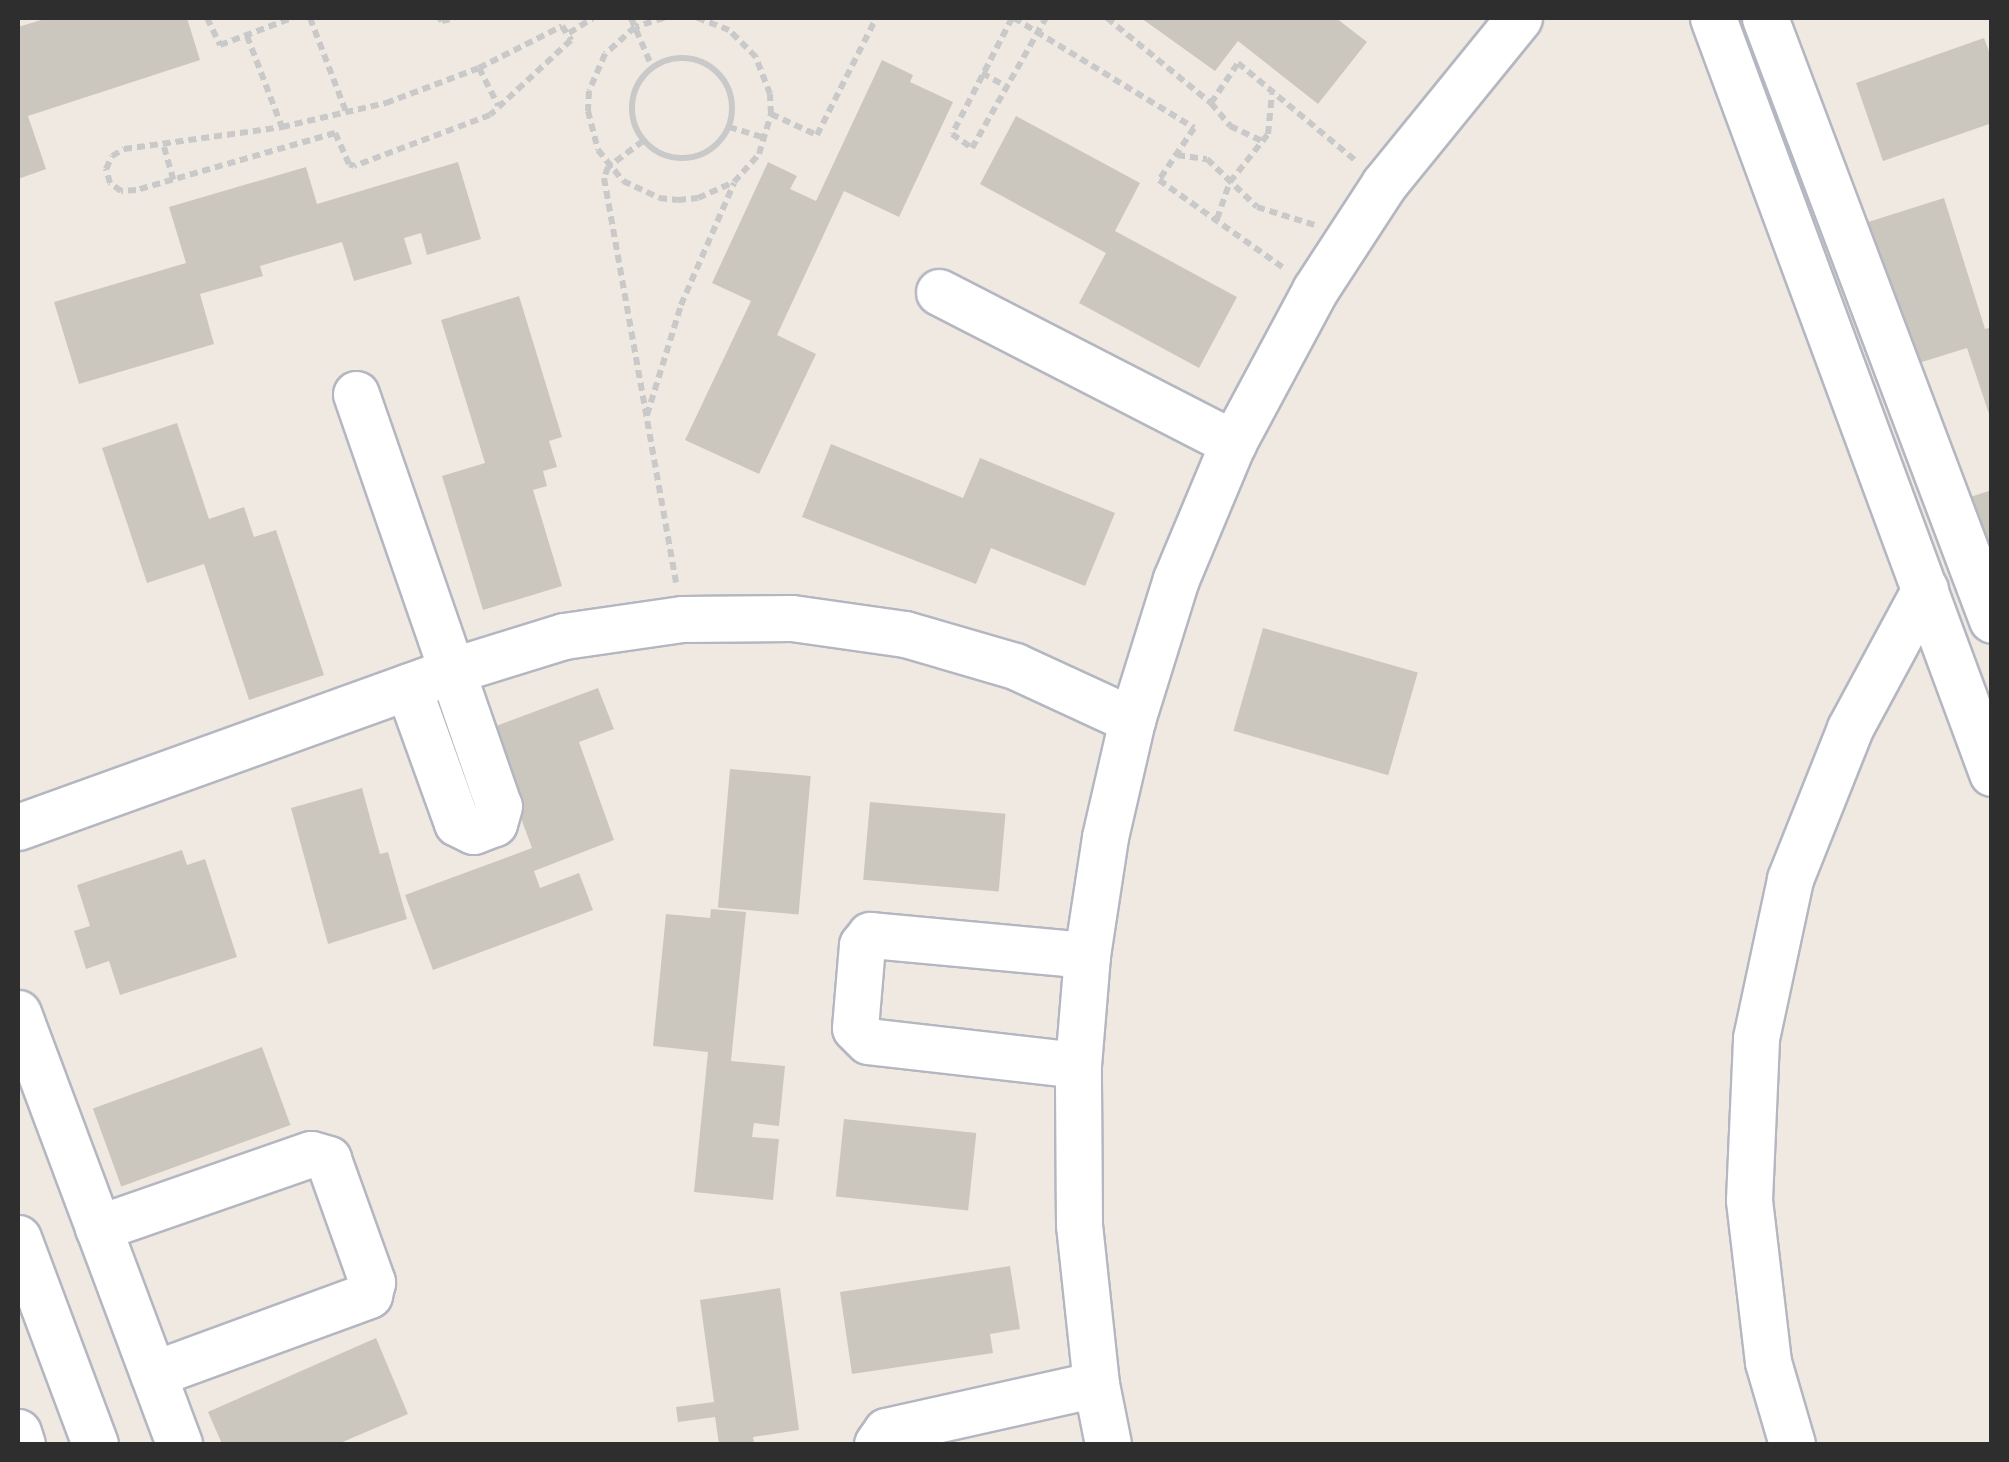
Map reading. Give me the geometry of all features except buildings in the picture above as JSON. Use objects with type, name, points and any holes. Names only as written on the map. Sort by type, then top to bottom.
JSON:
[{"type":"street","points":[[1713,18],[1992,773]]},
{"type":"street","points":[[1765,18],[1992,620]]},
{"type":"street","points":[[1108,1444],[1096,1384],[1080,1225],[1078,1066],[1087,955],[1105,837],[1132,720],[1176,579],[1232,443],[1315,290],[1495,25]]},
{"type":"street","points":[[939,292],[1232,443]]},
{"type":"street","points":[[356,394],[499,806],[494,823],[473,831],[456,823],[408,687]]},
{"type":"street","points":[[1792,1444],[1768,1362],[1749,1200],[1756,1038],[1790,880],[1850,728],[1925,590]]},
{"type":"street","points":[[18,827],[454,670],[564,636],[682,619],[792,618],[905,634],[1014,666],[1132,720]]},
{"type":"street","points":[[1078,1066],[868,1041],[855,1028],[862,945],[870,935],[1087,955]]},
{"type":"street","points":[[18,1013],[179,1444]]},
{"type":"street","points":[[98,1228],[311,1154],[328,1159],[372,1282],[369,1295],[152,1374]]},
{"type":"street","points":[[18,1238],[95,1444]]},
{"type":"street","points":[[877,1444],[886,1431],[1096,1384]]},
{"type":"street","points":[[18,1432],[22,1444]]},
{"type":"path","points":[[207,18],[220,45],[278,20],[292,18]]},
{"type":"path","points":[[310,18],[346,112]]},
{"type":"path","points":[[439,18],[455,18]]},
{"type":"path","points":[[569,33],[592,18]]},
{"type":"path","points":[[631,18],[652,68]]},
{"type":"path","points":[[664,18],[635,27],[604,54],[589,91],[590,131],[608,167],[640,191],[678,200],[708,195],[734,182]]},
{"type":"path","points":[[646,419],[682,305],[734,182],[759,154],[771,114],[770,94],[756,57],[729,30],[697,18]]},
{"type":"path","points":[[771,114],[817,135],[876,18]]},
{"type":"path","points":[[1046,18],[1036,31],[977,146],[954,139],[1009,19],[1036,31],[1194,128],[1159,180],[1315,290]]},
{"type":"path","points":[[1107,18],[1211,104],[1230,126],[1262,141]]},
{"type":"path","points":[[562,26],[569,33],[571,40],[498,104],[490,116],[354,166],[349,164],[335,132],[174,180],[122,191],[110,183],[106,169],[112,156],[124,149],[164,147],[386,103],[479,68],[562,26]]},
{"type":"path","points":[[247,36],[282,126]]},
{"type":"path","points":[[680,58],[708,64],[727,85],[732,99],[729,128],[722,140],[697,157],[668,157],[643,141],[632,116],[632,102],[642,77],[652,68],[680,58]]},
{"type":"path","points":[[1211,104],[1238,63],[1384,184]]},
{"type":"path","points":[[479,68],[498,104]]},
{"type":"path","points":[[982,73],[1007,87]]},
{"type":"path","points":[[1217,220],[1230,182],[1272,126],[1272,92]]},
{"type":"path","points":[[729,128],[766,138]]},
{"type":"path","points":[[643,141],[608,167],[604,178],[682,619]]},
{"type":"path","points":[[164,147],[174,180]]},
{"type":"path","points":[[1176,155],[1208,158],[1257,207],[1351,234]]}]
